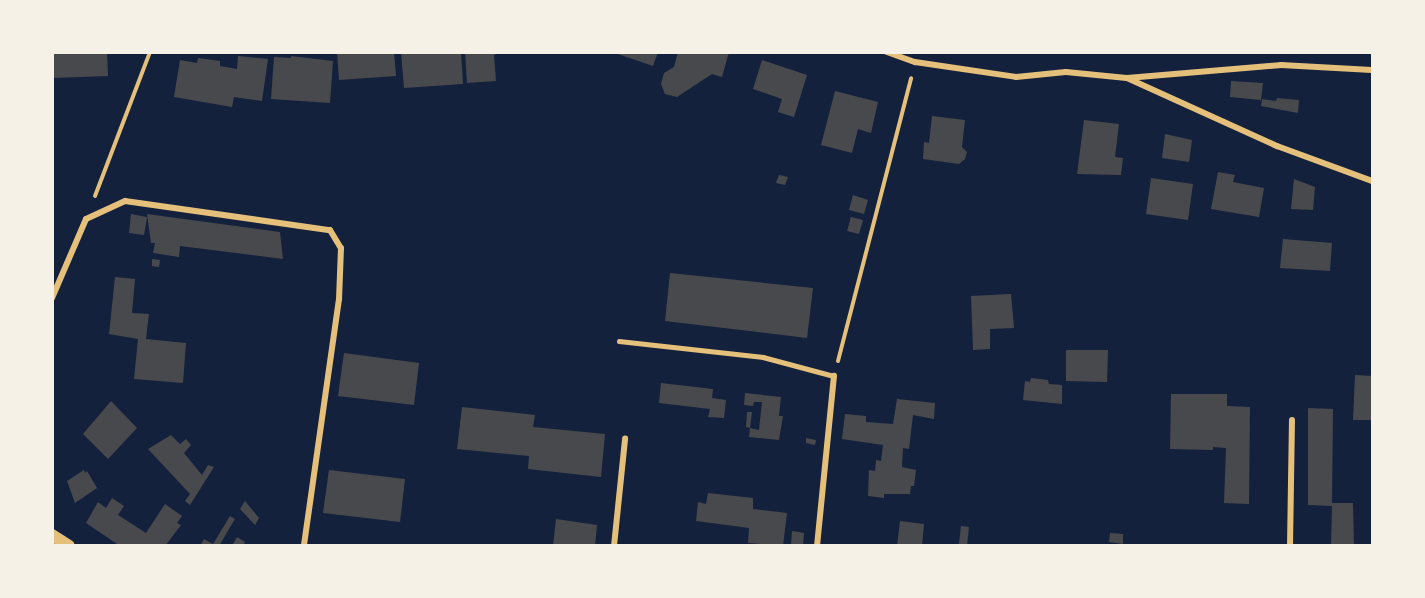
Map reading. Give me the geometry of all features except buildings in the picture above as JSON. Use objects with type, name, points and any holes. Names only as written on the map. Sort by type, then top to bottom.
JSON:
[{"type":"main road","points":[[52,535],[69,546]]},
{"type":"street","points":[[887,52],[915,62],[1016,77],[1066,72],[1127,78],[1281,65],[1372,70]]},
{"type":"street","points":[[1127,78],[1277,146],[1372,181]]},
{"type":"street","points":[[52,298],[86,219],[125,201],[330,230],[341,248],[339,299],[304,546]]},
{"type":"street","points":[[817,546],[834,376]]},
{"type":"street","points":[[1290,546],[1292,420]]},
{"type":"street","points":[[614,546],[625,439]]},
{"type":"lane","points":[[619,341],[763,357],[834,376]]},
{"type":"path","points":[[86,219],[150,52]]},
{"type":"path","points":[[834,376],[915,62]]}]
